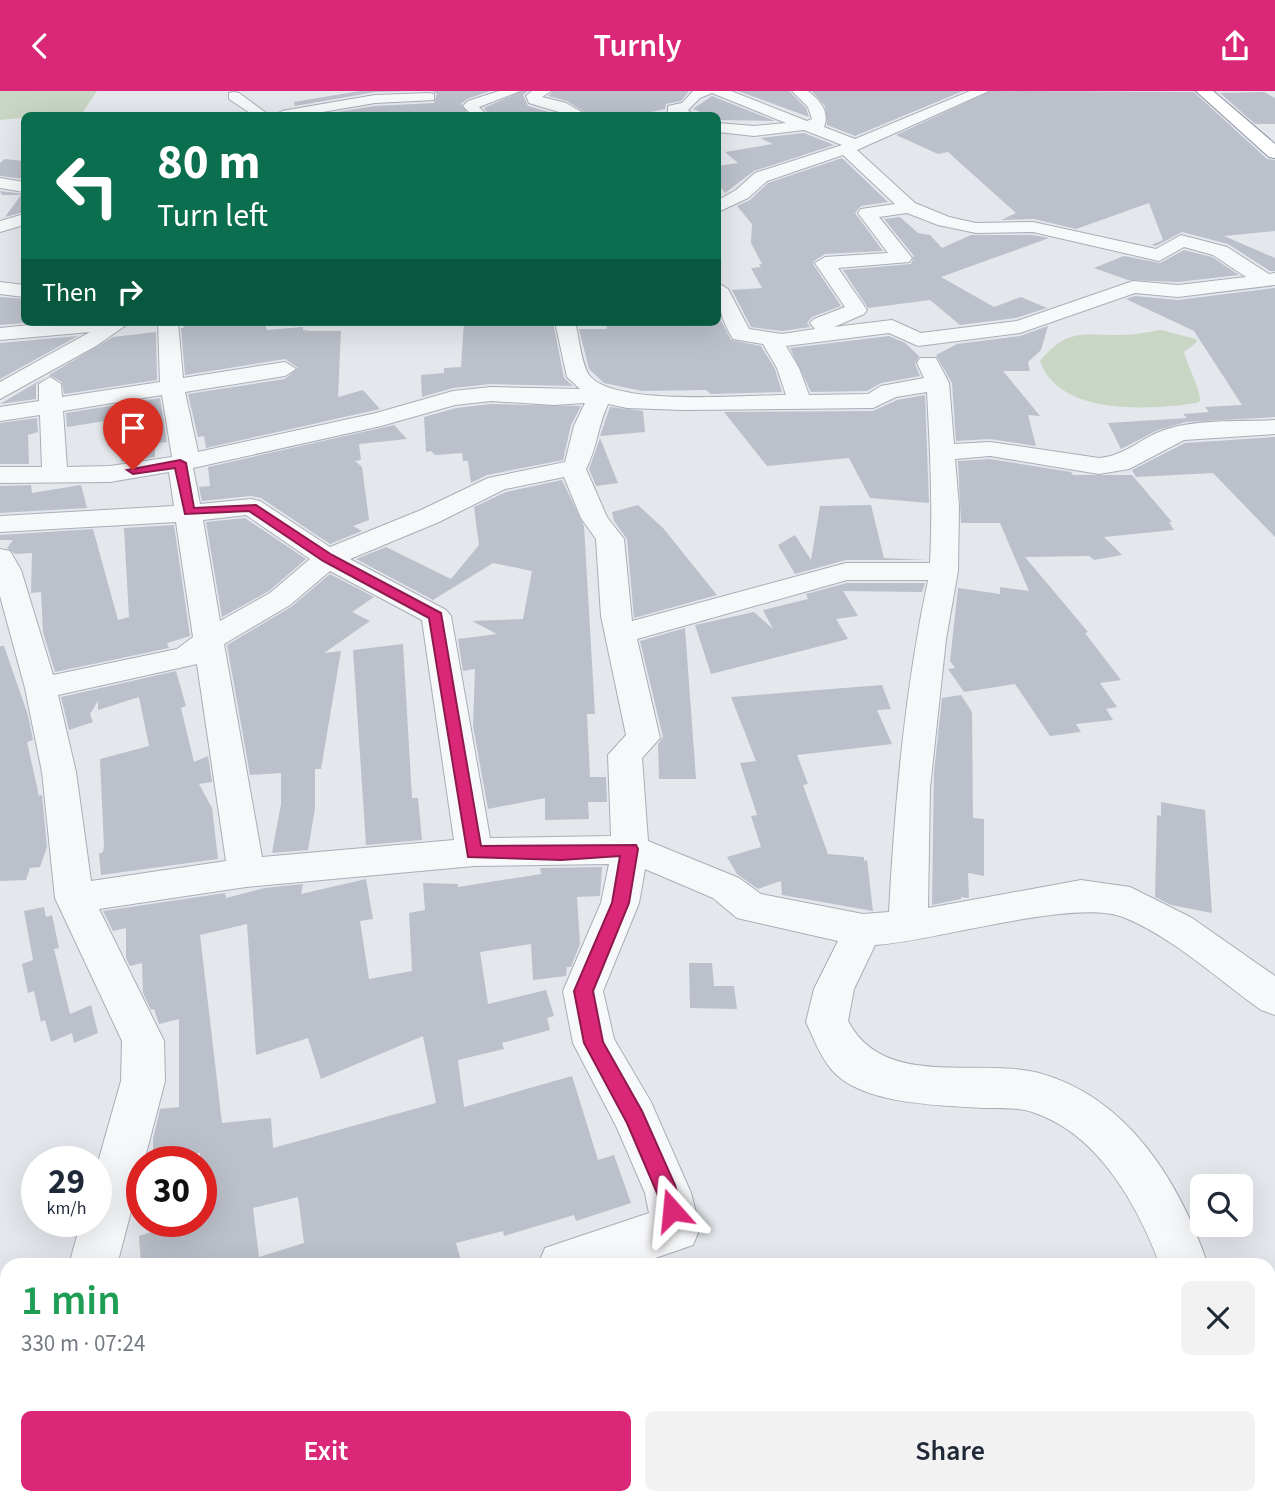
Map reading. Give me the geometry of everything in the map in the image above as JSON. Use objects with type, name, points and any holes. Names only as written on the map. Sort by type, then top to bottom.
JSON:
[{"type":"highway","points":[[1204,91],[1275,153]]},
{"type":"street","points":[[477,112],[470,106],[513,91]]},
{"type":"street","points":[[544,91],[533,96],[534,100],[574,112]]},
{"type":"street","points":[[718,91],[851,147],[909,207],[944,221],[976,228],[1033,227],[1159,255],[1181,241],[1220,251],[1262,281],[1275,302]]},
{"type":"street","points":[[721,128],[754,131],[818,124],[820,118],[811,99],[799,91]]},
{"type":"street","points":[[721,205],[743,194],[761,177],[851,147],[982,91]]},
{"type":"street","points":[[680,112],[673,109],[687,106],[688,100],[701,92]]},
{"type":"street","points":[[234,96],[258,112]]},
{"type":"street","points":[[299,112],[375,99],[435,96],[421,100],[421,111],[416,112]]},
{"type":"street","points":[[0,183],[21,186]]},
{"type":"street","points":[[829,332],[821,323],[857,310],[825,263],[902,258],[867,213],[909,207]]},
{"type":"street","points":[[8,220],[21,238]]},
{"type":"street","points":[[721,295],[741,334],[782,340],[892,326],[918,340],[1020,327],[1133,287],[1178,291],[1262,281]]},
{"type":"street","points":[[0,288],[21,291]]},
{"type":"street","points":[[0,334],[92,326]]},
{"type":"street","points":[[0,392],[121,326]]},
{"type":"street","points":[[168,326],[172,386],[186,453],[180,463],[246,873]]},
{"type":"street","points":[[566,326],[578,377],[601,395]]},
{"type":"street","points":[[770,338],[788,368],[799,400]]},
{"type":"street","points":[[908,927],[913,788],[931,639],[944,571],[946,506],[940,453],[938,383],[918,340]]},
{"type":"street","points":[[49,365],[55,475]]},
{"type":"street","points":[[0,414],[285,369]]},
{"type":"street","points":[[0,475],[110,474],[180,463],[381,419],[453,398],[491,394],[554,398],[601,395],[627,401],[684,403],[873,401],[889,391],[938,383]]},
{"type":"street","points":[[584,1258],[676,1228],[668,1193],[635,1117],[594,1043],[583,991],[620,903],[630,849],[625,755],[643,738],[635,691],[620,635],[610,539],[594,518],[573,467],[583,446],[586,426],[601,395]]},
{"type":"street","points":[[940,453],[990,449],[1099,466],[1120,464],[1168,437],[1183,433],[1275,427]]},
{"type":"street","points":[[41,688],[187,657],[209,640],[280,599],[328,558],[430,516],[497,483],[573,467]]},
{"type":"street","points":[[0,524],[115,520],[251,507],[328,558],[436,616],[474,852]]},
{"type":"street","points":[[3,567],[41,688],[59,772],[74,898],[143,1041],[143,1081],[95,1258]]},
{"type":"street","points":[[620,635],[846,572],[944,571]]},
{"type":"street","points":[[74,898],[246,873],[474,852],[561,853],[630,849],[675,865],[726,888],[751,907],[863,930],[908,927],[1081,895],[1130,902],[1178,929],[1275,998]]},
{"type":"street","points":[[863,930],[834,989],[827,1022],[848,1058],[887,1080],[1042,1094],[1084,1115],[1126,1153],[1170,1225],[1182,1258]]},
{"type":"green space","points":[[0,91],[97,91],[83,112],[21,112],[21,118],[0,120]]},
{"type":"green space","points":[[1161,330],[1196,339],[1197,342],[1184,352],[1200,401],[1131,407],[1085,400],[1066,392],[1050,379],[1040,361],[1050,350],[1068,338]]},
{"type":"building","points":[[360,91],[412,91],[375,92],[295,106],[294,102]]},
{"type":"building","points":[[432,91],[490,91],[467,99],[461,104],[467,112],[337,112],[375,106],[434,103],[437,94]]},
{"type":"building","points":[[522,91],[528,91],[523,95],[528,106],[549,112],[487,112],[484,108]]},
{"type":"building","points":[[553,91],[689,91],[681,101],[666,104],[665,109],[651,112],[584,112],[567,101],[548,96]]},
{"type":"building","points":[[738,91],[789,91],[806,108],[809,117]]},
{"type":"building","points":[[812,91],[963,91],[855,136],[827,125],[825,106]]},
{"type":"building","points":[[991,91],[1194,92],[1267,159],[1275,160],[1275,231],[1224,236],[1275,258],[1275,271],[1270,271],[1228,244],[1182,232],[1156,246],[1151,245],[1163,240],[1149,203],[1076,229],[1034,219],[1001,220],[1016,213],[948,152],[938,154],[896,135]]},
{"type":"building","points":[[1264,92],[1275,98],[1275,124],[1255,124],[1220,93]]},
{"type":"building","points":[[712,96],[775,121],[721,120],[721,112],[700,112],[693,109]]},
{"type":"building","points":[[804,133],[834,145],[754,171],[725,193],[721,188],[721,166],[738,163],[725,152],[773,144],[760,138]]},
{"type":"building","points":[[842,158],[888,202],[861,206],[855,213],[883,251],[825,254],[814,261],[813,264],[841,306],[812,317],[807,323],[810,327],[782,331],[751,327],[732,290],[762,288],[751,268],[761,267],[759,264],[762,264],[751,243],[752,224],[737,206],[750,200],[768,183]]},
{"type":"building","points":[[5,159],[21,161],[21,179],[0,176],[0,163]]},
{"type":"building","points":[[0,191],[21,194],[21,195],[2,195]]},
{"type":"building","points":[[21,195],[21,213],[5,217]]},
{"type":"building","points":[[900,217],[918,233],[930,235],[942,248],[971,235],[1033,235],[1049,238],[941,277],[994,307],[1021,297],[1047,308],[1016,318],[960,325],[930,300],[868,308],[843,270],[911,264],[914,256],[884,219]]},
{"type":"building","points":[[1184,250],[1212,257],[1239,275],[1178,282],[1128,280],[1094,268],[1124,256],[1160,263]]},
{"type":"building","points":[[1275,288],[1275,417],[1186,422],[1158,430],[1121,449],[1108,423],[1187,418],[1183,414],[1209,412],[1205,407],[1242,405],[1194,331],[1126,299],[1135,296],[1178,300]]},
{"type":"building","points":[[0,297],[21,299],[21,323],[0,325]]},
{"type":"building","points":[[721,321],[731,340],[761,346],[775,369],[782,392],[711,394],[706,390],[642,391],[604,383],[589,369],[579,329],[607,329],[607,326],[721,326]]},
{"type":"building","points":[[183,326],[266,326],[267,330],[303,327],[303,330],[311,331],[341,331],[338,397],[363,390],[380,409],[206,448],[204,436],[198,437],[188,394],[285,379],[298,368],[285,359],[185,375],[181,328],[184,328]]},
{"type":"building","points":[[464,326],[554,326],[564,378],[573,386],[491,384],[453,388],[422,397],[421,375],[444,373],[444,368],[461,367]]},
{"type":"building","points":[[1048,326],[1041,350],[1028,362],[1030,371],[1003,371],[1040,416],[1028,415],[1036,446],[990,439],[956,441],[952,383],[936,355],[957,344],[1020,336]]},
{"type":"building","points":[[156,332],[157,380],[64,394],[62,382],[49,375],[113,337]]},
{"type":"building","points":[[78,336],[0,379],[0,343]]},
{"type":"building","points":[[889,336],[905,343],[919,356],[915,364],[920,376],[881,383],[867,391],[811,392],[790,348]]},
{"type":"building","points":[[44,378],[36,384],[36,399],[0,404]]},
{"type":"building","points":[[925,395],[929,503],[870,498],[849,458],[767,466],[724,412],[873,411],[897,400]]},
{"type":"building","points":[[160,398],[167,442],[155,444],[155,457],[121,462],[118,419],[67,427],[66,413]]},
{"type":"building","points":[[491,404],[581,406],[571,425],[563,460],[487,475],[471,483],[468,461],[463,461],[462,453],[435,455],[431,451],[426,452],[424,417],[456,408]]},
{"type":"building","points":[[610,407],[643,411],[645,432],[600,436]]},
{"type":"building","points":[[37,418],[38,432],[28,435],[29,464],[0,464],[0,423]]},
{"type":"building","points":[[394,425],[407,439],[359,444],[361,460],[355,461],[362,467],[369,520],[353,526],[362,531],[330,544],[261,498],[251,496],[202,501],[199,487],[210,486],[208,467]]},
{"type":"building","points":[[1275,437],[1275,537],[1213,473],[1136,477],[1132,470],[1185,443]]},
{"type":"building","points":[[600,438],[618,483],[596,486],[589,469]]},
{"type":"building","points":[[990,459],[1071,472],[1073,475],[1132,475],[1172,522],[1169,522],[1174,530],[1104,537],[1122,555],[1094,560],[1089,556],[1025,557],[1088,632],[1085,633],[1121,680],[1100,683],[1117,707],[1106,709],[1113,720],[1076,724],[1081,732],[1050,736],[1015,684],[964,692],[948,669],[955,668],[950,661],[958,588],[1000,594],[1000,587],[1029,591],[1000,523],[961,523],[958,461]]},
{"type":"building","points":[[562,480],[584,526],[595,714],[587,714],[590,777],[606,777],[607,802],[588,802],[589,819],[545,820],[545,798],[488,809],[473,726],[475,669],[463,671],[458,639],[497,634],[472,621],[523,619],[532,571],[493,563],[433,600],[356,559],[386,547],[451,579],[479,545],[474,507],[506,492]]},
{"type":"building","points":[[31,485],[32,493],[81,485],[87,508],[0,513],[0,486]]},
{"type":"building","points":[[638,505],[663,528],[717,595],[634,618],[627,539],[614,521],[612,512]]},
{"type":"building","points":[[871,505],[884,558],[927,560],[846,560],[795,574],[778,545],[795,535],[811,560],[820,506]]},
{"type":"building","points":[[245,518],[306,559],[269,591],[222,617],[206,522]]},
{"type":"building","points":[[174,525],[190,636],[167,643],[169,648],[55,672],[43,632],[41,592],[31,593],[32,553],[15,554],[7,548],[13,540],[0,540],[0,535],[93,529],[118,620],[129,617],[124,528]]},
{"type":"building","points":[[330,574],[374,597],[352,612],[370,621],[324,653],[341,651],[321,769],[315,769],[315,808],[308,850],[272,853],[281,804],[281,773],[250,775],[227,645],[291,607]]},
{"type":"building","points":[[847,583],[925,583],[922,592],[843,591],[858,616],[836,619],[848,639],[711,674],[695,625],[754,612],[773,629],[763,610],[808,599],[806,594]]},
{"type":"building","points":[[685,628],[696,779],[659,779],[658,744],[663,737],[640,641]]},
{"type":"building","points":[[403,644],[412,798],[418,798],[422,840],[366,845],[353,650]]},
{"type":"building","points":[[0,646],[4,646],[28,715],[33,740],[27,742],[39,796],[42,795],[47,847],[40,867],[30,868],[26,880],[0,881]]},
{"type":"building","points":[[176,671],[186,706],[181,708],[194,762],[208,756],[212,782],[199,784],[212,808],[218,859],[101,875],[99,854],[103,852],[104,846],[100,759],[149,746],[139,697],[98,710],[98,701],[90,714],[93,722],[69,730],[61,697]]},
{"type":"building","points":[[882,685],[891,709],[877,710],[892,744],[797,755],[808,784],[803,785],[828,854],[864,857],[864,861],[867,860],[873,911],[782,895],[781,881],[758,889],[737,874],[727,857],[761,847],[751,816],[757,815],[740,763],[756,761],[731,697]]},
{"type":"building","points":[[961,695],[972,712],[973,818],[984,819],[984,876],[968,873],[969,898],[961,897],[932,905],[934,772],[942,698]]},
{"type":"building","points":[[1161,802],[1205,810],[1212,913],[1171,905],[1155,897],[1157,815],[1161,816]]},
{"type":"building","points":[[602,867],[600,896],[577,897],[580,944],[571,967],[567,967],[566,976],[533,980],[531,944],[480,952],[488,1004],[546,990],[554,1016],[547,1018],[550,1030],[502,1043],[504,1049],[458,1060],[464,1107],[572,1076],[598,1160],[614,1155],[631,1203],[576,1221],[574,1215],[504,1236],[503,1231],[456,1243],[460,1258],[141,1258],[139,1237],[217,1237],[217,1146],[153,1146],[160,1109],[179,1107],[179,1019],[159,1024],[154,1009],[151,1010],[143,993],[142,963],[130,966],[126,958],[126,928],[113,931],[103,911],[225,893],[226,898],[265,888],[303,884],[301,894],[366,879],[373,919],[360,921],[369,979],[412,971],[409,913],[425,910],[423,883],[458,884],[458,887],[541,874],[540,868]],"holes":[[[247,924],[256,1055],[308,1038],[321,1079],[423,1036],[436,1103],[273,1148],[271,1118],[222,1123],[200,935]],[[298,1197],[304,1243],[259,1257],[253,1208]]]},
{"type":"building","points":[[44,907],[46,917],[52,915],[59,948],[54,949],[70,1014],[91,1005],[98,1033],[74,1043],[72,1033],[51,1042],[45,1020],[41,1022],[34,991],[28,993],[22,964],[33,960],[24,911]]},
{"type":"building","points":[[689,963],[712,963],[714,986],[734,986],[737,1009],[690,1008]]},
{"type":"route","points":[[133,470],[180,463],[189,512],[251,507],[282,525],[328,558],[436,616],[474,852],[561,853],[630,849],[620,903],[583,991],[594,1043],[635,1117],[668,1193],[672,1210]]}]
